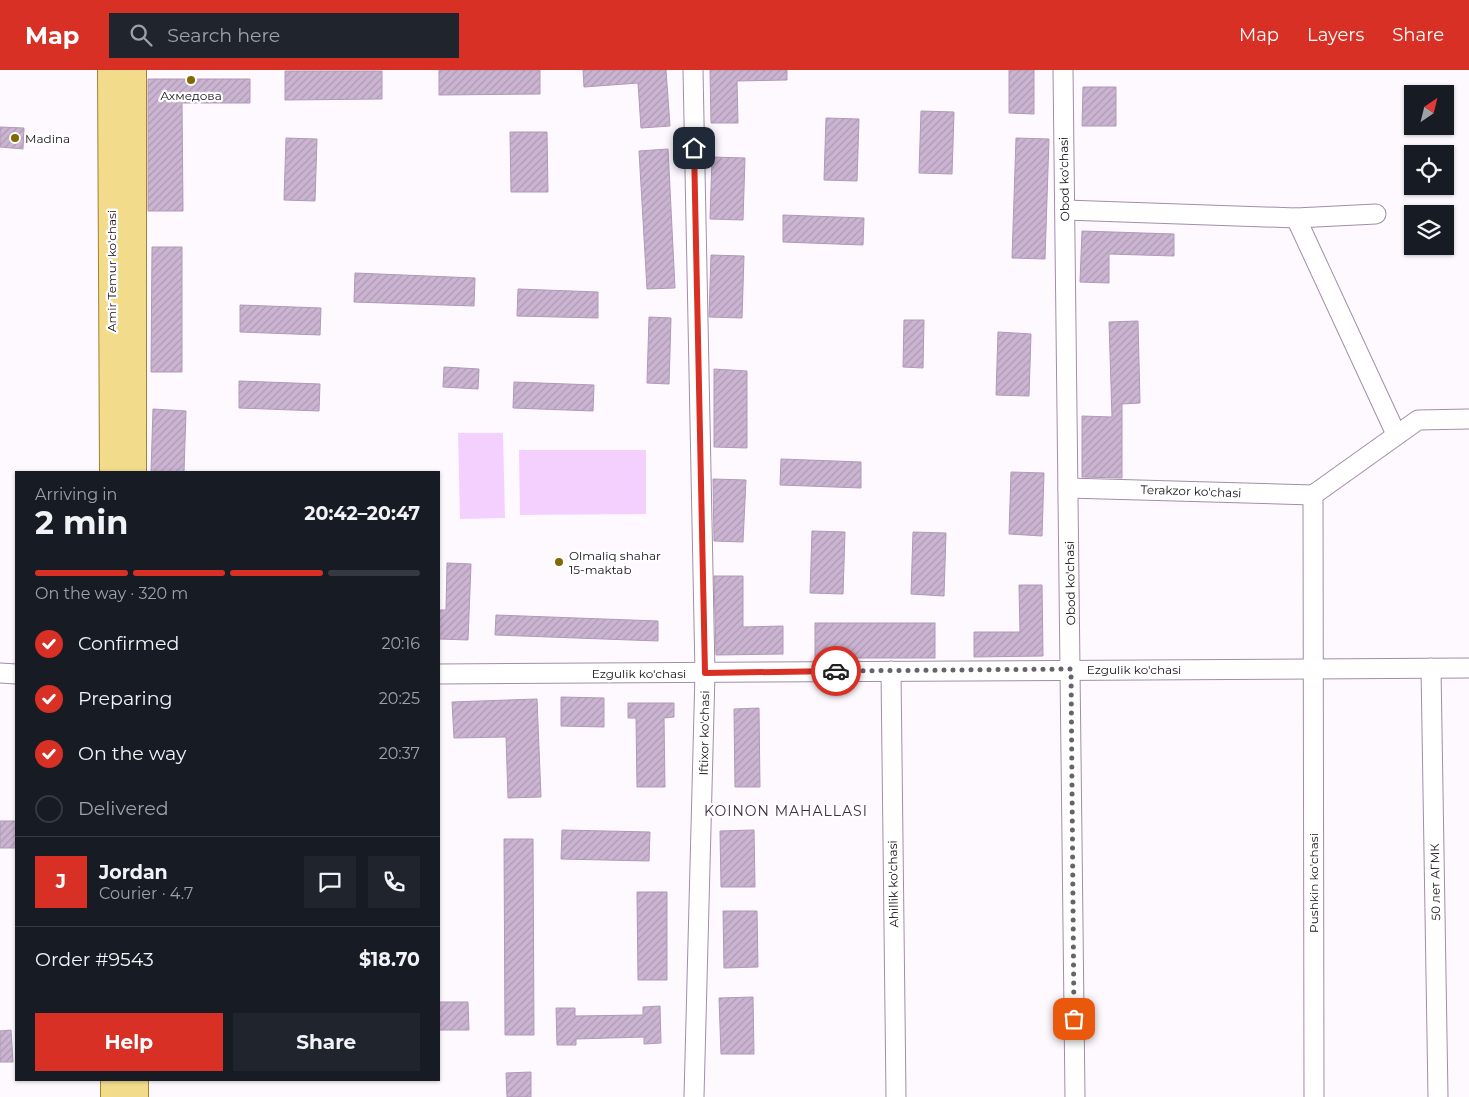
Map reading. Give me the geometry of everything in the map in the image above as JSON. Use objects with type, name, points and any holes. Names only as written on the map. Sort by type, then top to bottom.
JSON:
[{"type":"main road","name":"Amir Temur ko'chasi","points":[[110,70],[112,471]]},
{"type":"main road","name":"Amir Temur ko'chasi","points":[[134,70],[134,471]]},
{"type":"main road","points":[[113,1081],[113,1097]]},
{"type":"main road","points":[[136,1081],[136,1097]]},
{"type":"street","name":"Iftixor ko'chasi","points":[[693,70],[705,673],[694,1097]]},
{"type":"street","name":"Obod ko'chasi","points":[[1063,70],[1075,1097]]},
{"type":"street","points":[[1065,210],[1296,218],[1376,214]]},
{"type":"street","points":[[1296,218],[1396,434]]},
{"type":"street","points":[[1312,668],[1313,495],[1418,420],[1469,419]]},
{"type":"street","name":"Terakzor ko'chasi","points":[[1068,488],[1313,495]]},
{"type":"street","name":"Pushkin ko'chasi","points":[[1312,668],[1314,1097]]},
{"type":"street","name":"50 лет АГМК","points":[[1431,668],[1438,1097]]},
{"type":"street","name":"Ezgulik ko'chasi","points":[[440,674],[1469,668]]},
{"type":"street","name":"Ahillik ko'chasi","points":[[890,671],[896,1097]]},
{"type":"street","points":[[0,673],[15,674]]},
{"type":"shaded area","points":[[458,433],[503,433],[505,518],[460,519]]},
{"type":"shaded area","points":[[519,450],[646,450],[646,514],[520,515]]},
{"type":"building","points":[[439,70],[540,70],[540,94],[439,95]]},
{"type":"building","points":[[583,70],[666,70],[670,126],[641,128],[638,83],[584,87]]},
{"type":"building","points":[[710,70],[787,70],[787,80],[737,81],[738,123],[711,123]]},
{"type":"building","points":[[1009,70],[1034,70],[1034,114],[1009,113]]},
{"type":"building","points":[[285,71],[382,71],[382,99],[285,100]]},
{"type":"building","points":[[148,79],[250,79],[250,103],[182,103],[183,211],[148,211]]},
{"type":"building","points":[[1083,87],[1116,87],[1116,126],[1082,126]]},
{"type":"building","points":[[921,111],[954,112],[952,174],[919,173]]},
{"type":"building","points":[[826,118],[859,119],[857,181],[824,180]]},
{"type":"building","name":"Madina","points":[[0,127],[24,128],[23,149],[0,147]]},
{"type":"building","points":[[510,132],[547,132],[548,192],[511,192]]},
{"type":"building","points":[[286,138],[317,139],[315,201],[284,200]]},
{"type":"building","points":[[1016,138],[1049,139],[1045,259],[1012,258]]},
{"type":"building","points":[[668,149],[675,288],[647,289],[639,151]]},
{"type":"building","points":[[712,157],[745,158],[743,220],[710,219]]},
{"type":"building","points":[[783,215],[864,218],[863,245],[783,242]]},
{"type":"building","points":[[1082,231],[1174,234],[1174,256],[1109,254],[1109,283],[1080,282]]},
{"type":"building","points":[[152,247],[182,247],[182,372],[151,372]]},
{"type":"building","points":[[711,255],[744,256],[742,318],[709,317]]},
{"type":"building","points":[[355,273],[475,278],[474,306],[354,302]]},
{"type":"building","points":[[518,289],[598,292],[598,318],[517,316]]},
{"type":"building","points":[[240,305],[321,308],[320,335],[240,332]]},
{"type":"building","points":[[649,317],[671,318],[669,384],[647,383]]},
{"type":"building","points":[[904,320],[924,320],[923,368],[903,367]]},
{"type":"building","points":[[1138,321],[1140,403],[1122,404],[1122,478],[1082,477],[1082,416],[1112,417],[1109,322]]},
{"type":"building","points":[[998,332],[1031,334],[1029,396],[996,395]]},
{"type":"building","points":[[444,367],[479,369],[478,389],[443,387]]},
{"type":"building","points":[[714,369],[747,371],[747,448],[714,447]]},
{"type":"building","points":[[239,381],[320,384],[319,411],[239,408]]},
{"type":"building","points":[[514,382],[594,385],[593,411],[513,408]]},
{"type":"building","points":[[153,409],[186,411],[184,471],[151,471]]},
{"type":"building","points":[[781,459],[861,462],[861,488],[780,485]]},
{"type":"building","points":[[1011,472],[1044,473],[1042,536],[1009,534]]},
{"type":"building","points":[[713,479],[746,480],[743,542],[714,541]]},
{"type":"building","points":[[812,531],[845,532],[843,594],[810,593]]},
{"type":"building","points":[[913,532],[946,533],[944,596],[911,594]]},
{"type":"building","points":[[447,563],[471,564],[468,640],[440,639],[440,610],[446,610]]},
{"type":"building","points":[[714,576],[743,576],[743,627],[783,626],[783,654],[716,655]]},
{"type":"building","points":[[1019,585],[1042,585],[1043,656],[974,657],[974,632],[1020,632]]},
{"type":"building","points":[[496,615],[658,621],[658,641],[495,635]]},
{"type":"building","points":[[815,623],[935,623],[935,658],[815,658]]},
{"type":"building","points":[[561,697],[604,698],[604,727],[561,726]]},
{"type":"building","points":[[537,699],[541,797],[508,798],[506,737],[454,738],[452,702]]},
{"type":"building","points":[[628,703],[674,703],[674,717],[664,718],[665,787],[637,787],[636,718],[628,718]]},
{"type":"building","points":[[759,708],[760,787],[735,787],[734,709]]},
{"type":"building","points":[[0,821],[15,821],[15,848],[0,848]]},
{"type":"building","points":[[562,830],[650,832],[649,861],[561,859]]},
{"type":"building","points":[[754,830],[755,887],[721,887],[720,831]]},
{"type":"building","points":[[504,839],[533,839],[534,1035],[505,1035]]},
{"type":"building","points":[[637,892],[667,892],[667,980],[638,980]]},
{"type":"building","points":[[723,911],[757,911],[758,967],[724,968]]},
{"type":"building","points":[[753,997],[754,1054],[721,1054],[719,998]]},
{"type":"building","points":[[440,1002],[468,1002],[469,1030],[440,1030]]},
{"type":"building","points":[[660,1006],[661,1043],[644,1044],[644,1037],[576,1039],[576,1045],[557,1045],[556,1008],[575,1008],[575,1016],[643,1015],[643,1007]]},
{"type":"building","points":[[11,1030],[13,1062],[0,1062],[0,1031]]},
{"type":"building","points":[[531,1072],[531,1097],[507,1097],[506,1073]]},
{"type":"way so far","points":[[836,671],[1071,669],[1074,1019]]},
{"type":"place","name":"Ахмедова","points":[[191,80]]},
{"type":"place","name":"Madina","points":[[15,138]]},
{"type":"place","name":"Olmaliq shahar 15-maktab","points":[[559,562]]},
{"type":"district","name":"KOINON MAHALLASI","points":[[786,811]]},
{"type":"route","points":[[694,148],[705,673],[836,671]]}]
